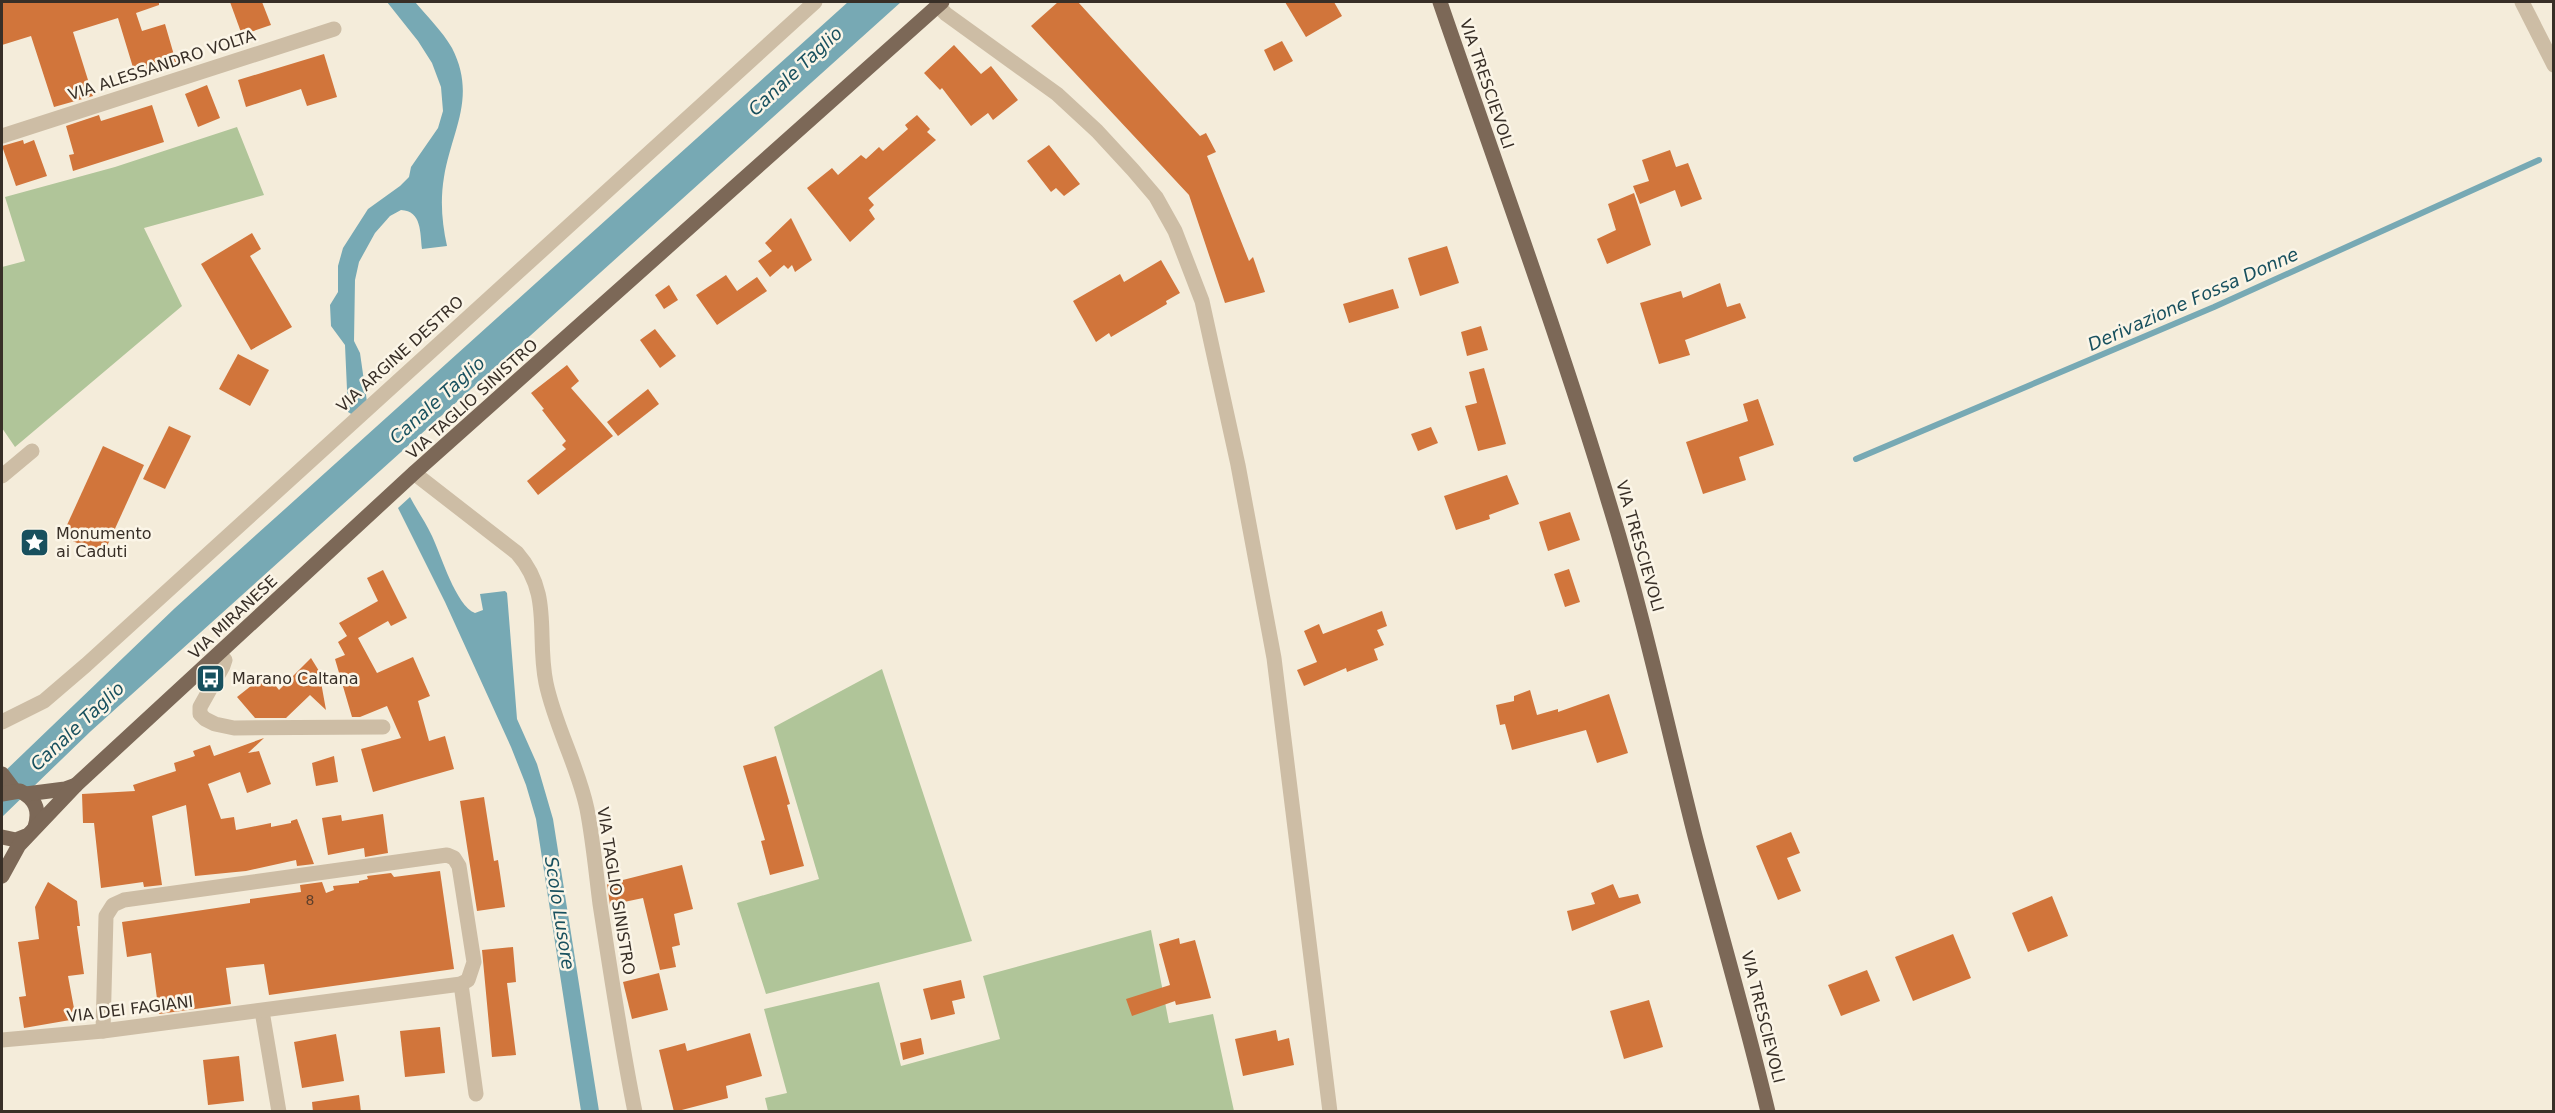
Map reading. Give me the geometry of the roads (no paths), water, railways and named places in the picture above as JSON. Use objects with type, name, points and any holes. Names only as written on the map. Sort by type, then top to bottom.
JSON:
[{"type":"main road","name":"VIA TRESCIEVOLI","points":[[1440,2],[1564,361],[1609,504],[1656,673],[1695,836],[1740,999],[1768,1112]]},
{"type":"main road","name":"VIA TAGLIO SINISTRO","points":[[414,473],[940,4]]},
{"type":"main road","name":"VIA MIRANESE","points":[[2,876],[31,832],[75,785],[220,654],[414,473]]},
{"type":"main road","points":[[2,774],[18,794],[37,807],[38,817],[31,832],[16,840],[2,837]]},
{"type":"main road","name":"VIA MIRANESE","points":[[18,794],[65,789],[75,785]]},
{"type":"street","name":"VIA ARGINE DESTRO","points":[[2,722],[44,701],[86,665],[815,2]]},
{"type":"street","points":[[2522,2],[2553,65]]},
{"type":"street","points":[[940,4],[946,14],[1057,94],[1097,131],[1133,170],[1156,197],[1175,231],[1202,301],[1238,465],[1274,658],[1330,1112]]},
{"type":"street","name":"VIA ALESSANDRO VOLTA","points":[[2,136],[334,29]]},
{"type":"street","points":[[2,476],[32,451]]},
{"type":"street","name":"VIA TAGLIO SINISTRO","points":[[414,473],[516,553],[529,568],[535,580],[540,600],[546,682],[573,759],[586,809],[621,1043],[635,1112]]},
{"type":"street","points":[[220,654],[225,660],[223,666],[200,707],[200,714],[205,719],[234,728],[383,727]]},
{"type":"street","points":[[104,1031],[106,916],[113,905],[124,900],[447,855],[454,858],[459,866],[474,962],[468,980],[461,984],[476,1094]]},
{"type":"street","name":"VIA DEI FAGIANI","points":[[2,1040],[104,1031],[461,984]]},
{"type":"street","points":[[262,1011],[279,1112]]},
{"type":"water","points":[[387,2],[415,2],[439,30],[452,48],[459,66],[463,98],[442,195],[447,246],[422,249],[419,224],[413,214],[401,210],[390,216],[375,233],[359,262],[355,280],[354,341],[360,353],[367,402],[353,415],[348,412],[345,345],[331,326],[330,305],[338,292],[338,266],[343,248],[368,209],[409,177],[411,167],[438,128],[443,111],[441,87],[432,63]]},
{"type":"water","name":"Canale Taglio","points":[[848,2],[901,2],[91,731],[2,817],[2,774],[175,608]]},
{"type":"water","name":"Scolo Lusore","points":[[410,497],[432,536],[455,591],[468,608],[475,613],[483,610],[480,594],[505,591],[507,593],[517,719],[537,764],[553,819],[599,1111],[581,1111],[536,819],[526,785],[445,602],[398,508]]},
{"type":"waterway","name":"Derivazione Fossa Donne","points":[[1856,459],[2214,307],[2539,160]]},
{"type":"place","name":"Monumento ai Caduti","points":[[35,542]]},
{"type":"place","name":"Marano Caltana","points":[[211,678]]}]
